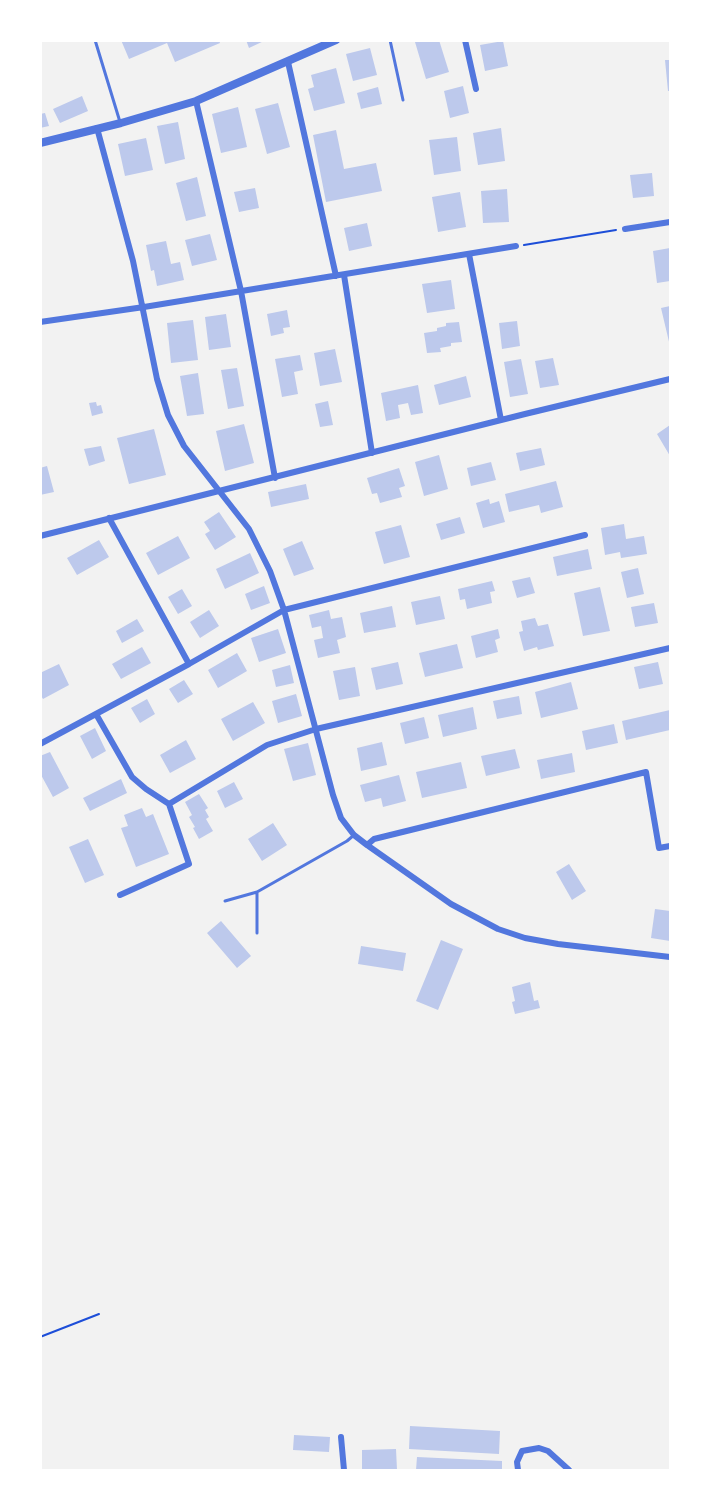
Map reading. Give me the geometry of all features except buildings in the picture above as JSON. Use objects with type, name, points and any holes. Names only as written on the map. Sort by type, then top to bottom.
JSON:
[{"type":"street","points":[[40,143],[196,101],[336,40]]},
{"type":"street","points":[[465,40],[476,89]]},
{"type":"street","points":[[288,62],[336,276]]},
{"type":"street","points":[[196,101],[241,291],[275,478]]},
{"type":"street","points":[[97,128],[144,307],[157,380],[168,415],[184,446],[249,529],[270,571],[284,610],[338,810],[354,835],[451,904],[498,929],[558,945],[670,957]]},
{"type":"street","points":[[625,229],[670,222]]},
{"type":"street","points":[[40,322],[516,246]]},
{"type":"street","points":[[469,254],[501,420]]},
{"type":"street","points":[[344,275],[372,453]]},
{"type":"street","points":[[40,536],[670,379]]},
{"type":"street","points":[[109,518],[189,664]]},
{"type":"street","points":[[40,744],[284,610],[585,535]]},
{"type":"street","points":[[169,804],[267,745],[316,729],[670,648]]},
{"type":"street","points":[[96,714],[132,777],[169,804],[189,864],[120,895]]},
{"type":"street","points":[[367,846],[374,838],[646,772],[659,848],[670,846]]},
{"type":"street","points":[[341,1437],[344,1470]]},
{"type":"street","points":[[518,1470],[517,1462],[522,1451],[539,1448],[548,1451],[569,1470]]},
{"type":"lane","points":[[95,40],[121,123]]},
{"type":"lane","points":[[390,40],[403,100]]},
{"type":"lane","points":[[225,901],[257,892],[354,835]]},
{"type":"lane","points":[[257,892],[257,933]]},
{"type":"path","points":[[516,246],[625,229]]},
{"type":"path","points":[[40,1337],[99,1314]]}]
